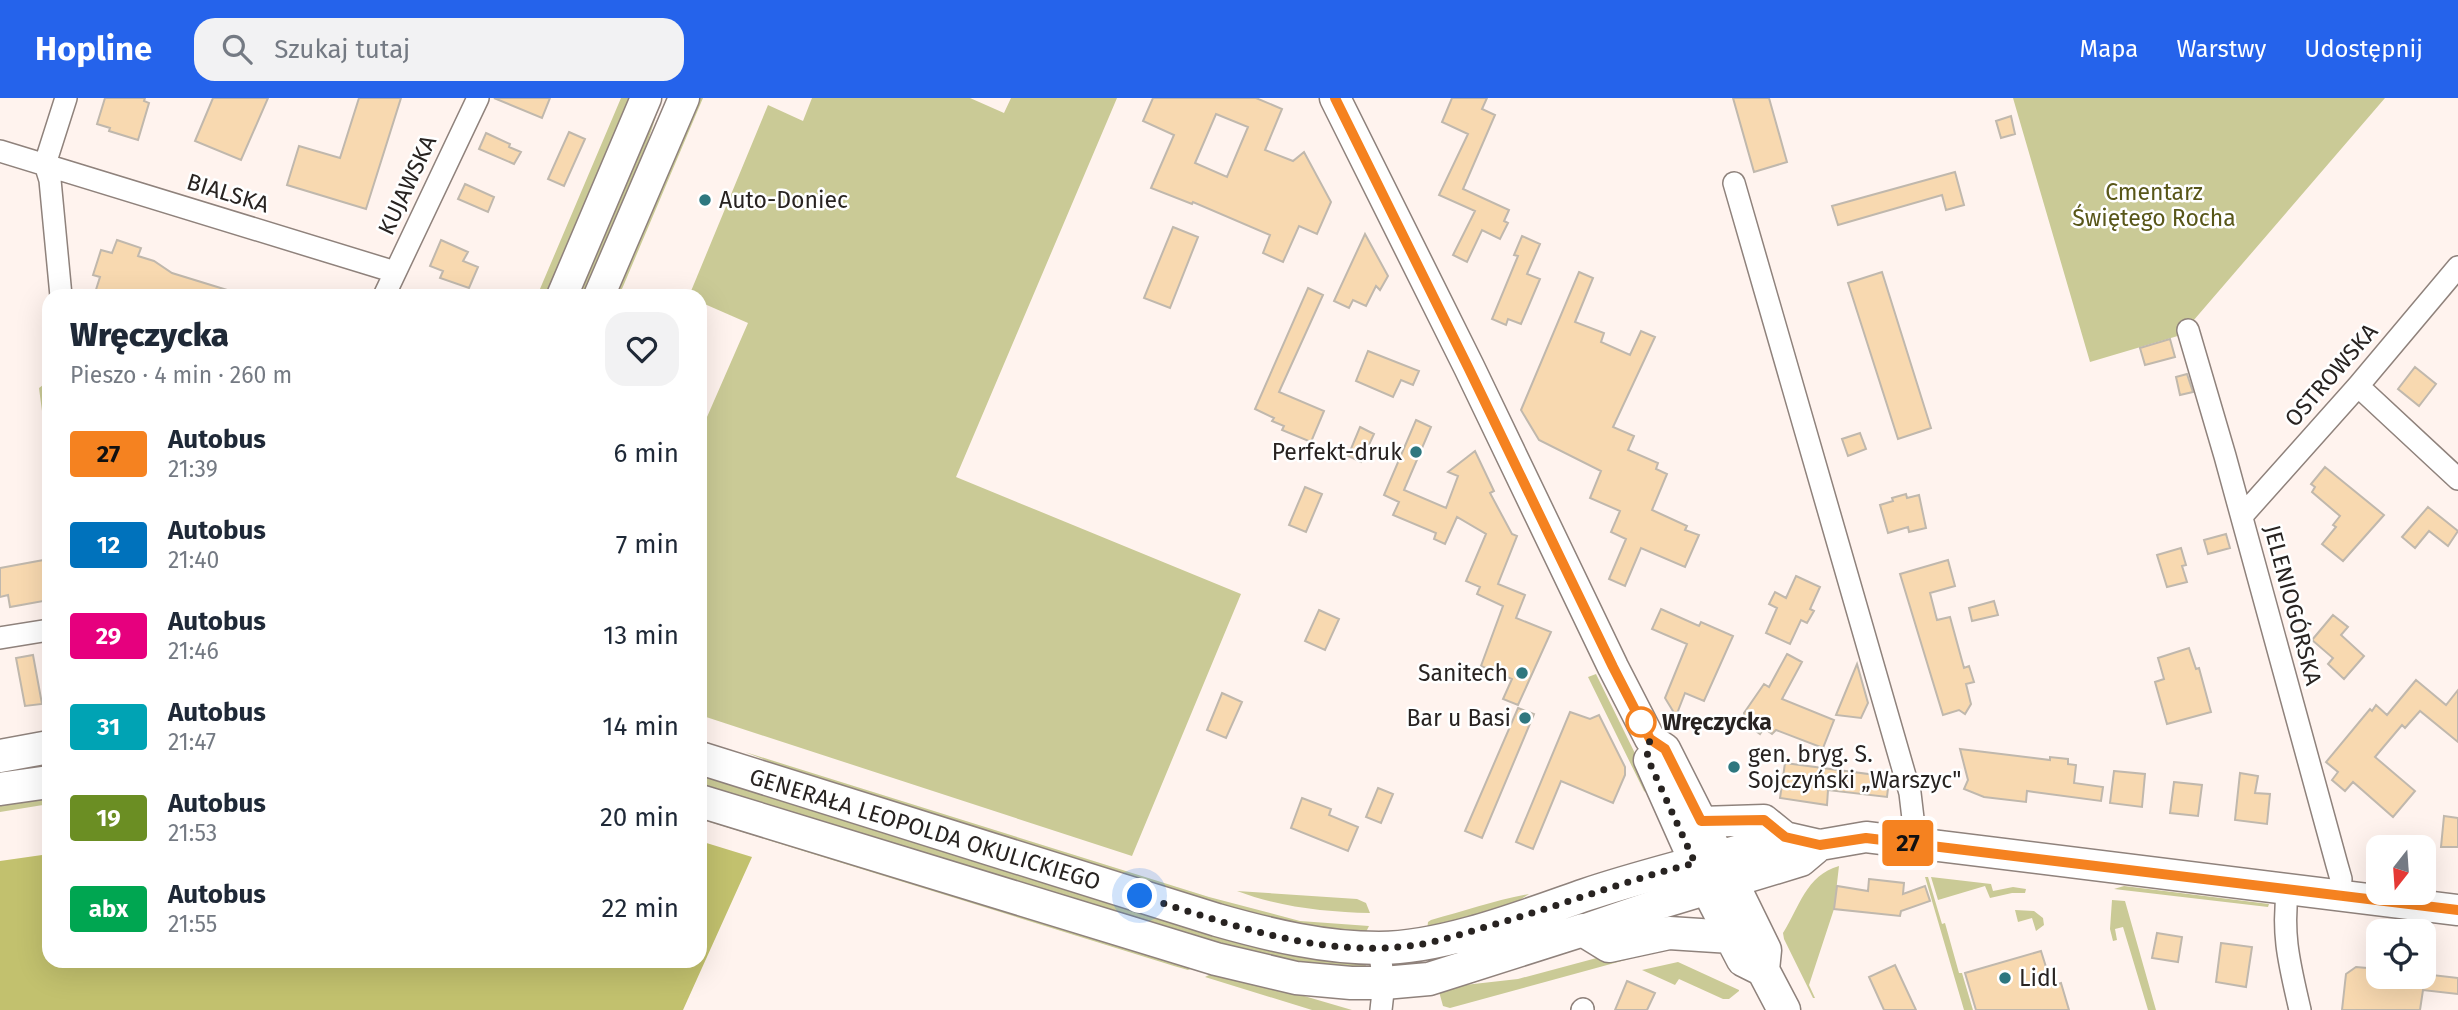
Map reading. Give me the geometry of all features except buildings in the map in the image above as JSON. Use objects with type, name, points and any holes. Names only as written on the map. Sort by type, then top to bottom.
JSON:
[{"type":"main road","points":[[565,289],[646,98]]},
{"type":"main road","points":[[602,289],[684,98]]},
{"type":"main road","points":[[1335,98],[1650,739],[1665,749],[1701,821],[1731,937],[1743,960],[1763,970]]},
{"type":"main road","points":[[1650,739],[1647,757],[1713,873],[1765,950],[1763,970],[1784,1010]]},
{"type":"main road","points":[[0,756],[42,748]]},
{"type":"main road","name":"GENERAŁA LEOPOLDA OKULICKIEGO","points":[[707,760],[1217,920],[1299,941],[1379,948],[1423,945],[1511,920],[1639,877],[1713,873]]},
{"type":"main road","points":[[0,789],[42,783]]},
{"type":"main road","name":"GENERAŁA LEOPOLDA OKULICKIEGO","points":[[707,803],[1216,959],[1296,978],[1351,984],[1388,1001],[1429,979],[1659,904],[1713,873]]},
{"type":"main road","points":[[1701,821],[1764,820],[1785,837],[1820,845],[1866,838],[2458,909]]},
{"type":"main road","points":[[1713,873],[1785,837]]},
{"type":"main road","points":[[1713,873],[1801,861],[1820,845]]},
{"type":"main road","points":[[1583,930],[1609,946],[1669,933],[1731,937]]},
{"type":"street","points":[[60,289],[50,180],[45,164],[66,98]]},
{"type":"street","name":"KUJAWSKA","points":[[387,289],[478,98]]},
{"type":"street","name":"BIALSKA","points":[[0,151],[395,272]]},
{"type":"street","points":[[1734,183],[1910,793],[1916,844]]},
{"type":"street","name":"OSTROWSKA","points":[[2242,516],[2454,281]]},
{"type":"street","name":"JELENIOGÓRSKA","points":[[2188,330],[2341,879],[2339,895]]},
{"type":"street","points":[[2358,386],[2458,479]]},
{"type":"street","points":[[0,638],[42,631]]},
{"type":"street","points":[[2288,888],[2284,915],[2285,941],[2300,1010]]},
{"type":"street","points":[[1379,948],[1388,1001]]},
{"type":"green space","points":[[621,98],[631,98],[550,289],[540,289]]},
{"type":"green space","points":[[655,98],[662,98],[634,183],[591,289],[574,289]]},
{"type":"green space","points":[[694,98],[703,98],[622,289],[613,289]]},
{"type":"green space","points":[[812,98],[970,98],[1004,113],[1011,98],[1117,98],[956,477],[1241,594],[1132,856],[707,717],[707,417],[748,323],[707,305],[707,289],[692,289],[768,105],[803,121]]},
{"type":"green space","name":"Cmentarz Świętego Rocha","points":[[2013,98],[2385,98],[2181,335],[2090,362]]},
{"type":"green space","points":[[42,386],[42,411],[39,388]]},
{"type":"green space","points":[[1596,674],[1654,792],[1649,795],[1644,791],[1588,677]]},
{"type":"green space","points":[[745,752],[1209,897],[1300,921],[1369,926],[1365,934],[1279,925],[795,772]]},
{"type":"green space","points":[[707,773],[1358,960],[1366,965],[1364,971],[1298,968],[707,790]]},
{"type":"green space","points":[[42,791],[42,805],[0,812],[0,798]]},
{"type":"green space","points":[[707,812],[1195,967],[1188,970],[707,821]]},
{"type":"green space","points":[[1839,866],[1834,909],[1809,985],[1813,998],[1783,933],[1811,885],[1828,870]]},
{"type":"green space","points":[[1925,877],[1928,877],[1942,924],[1945,923],[1973,1010],[1964,1010]]},
{"type":"green space","points":[[1931,877],[1991,884],[1993,891],[2013,887],[2026,889],[2025,893],[1990,898],[1985,886],[1938,900]]},
{"type":"green space","points":[[2124,886],[2269,904],[2268,907],[2114,889]]},
{"type":"green space","points":[[1237,891],[1357,899],[1366,903],[1370,913],[1303,908]]},
{"type":"green space","points":[[1529,894],[1494,916],[1427,931],[1428,922],[1431,920]]},
{"type":"green space","points":[[2112,900],[2125,901],[2156,1010],[2148,1010],[2123,927],[2115,929],[2117,940],[2113,941],[2110,929]]},
{"type":"green space","points":[[2015,910],[2034,911],[2043,918],[2044,925],[2036,931],[2032,918],[2018,922]]},
{"type":"green space","points":[[1660,941],[1662,950],[1450,1008],[1443,1006],[1438,988],[1518,979]]},
{"type":"green space","points":[[1678,962],[1739,991],[1729,999],[1723,999],[1679,979],[1675,985],[1642,970]]},
{"type":"green space","points":[[1213,973],[1233,975],[1352,1010],[1312,1010],[1205,977]]},
{"type":"shaded area","points":[[707,843],[752,857],[707,957]]},
{"type":"shaded area","points":[[42,855],[42,968],[702,968],[683,1010],[0,1010],[0,861]]},
{"type":"bus line","name":"27","points":[[1335,98],[1613,667],[1650,739],[1665,749],[1701,821],[1764,820],[1785,837],[1820,845],[1866,838],[2458,910]]},
{"type":"place","name":"Auto-Doniec","points":[[705,200]]},
{"type":"place","name":"Perfekt-druk","points":[[1416,452]]},
{"type":"place","name":"Sanitech","points":[[1522,673]]},
{"type":"place","name":"Bar u Basi","points":[[1525,718]]},
{"type":"place","name":"Wręczycka","points":[[1641,722]]},
{"type":"place","name":"gen. bryg. S. Sojczyński „Warszyc\"","points":[[1734,767]]},
{"type":"place","name":"Lidl","points":[[2005,978]]},
{"type":"route","points":[[1140,896],[1266,934],[1299,941],[1356,947],[1398,947],[1423,945],[1511,920],[1639,877],[1695,863],[1647,757],[1650,739],[1641,722]]}]
